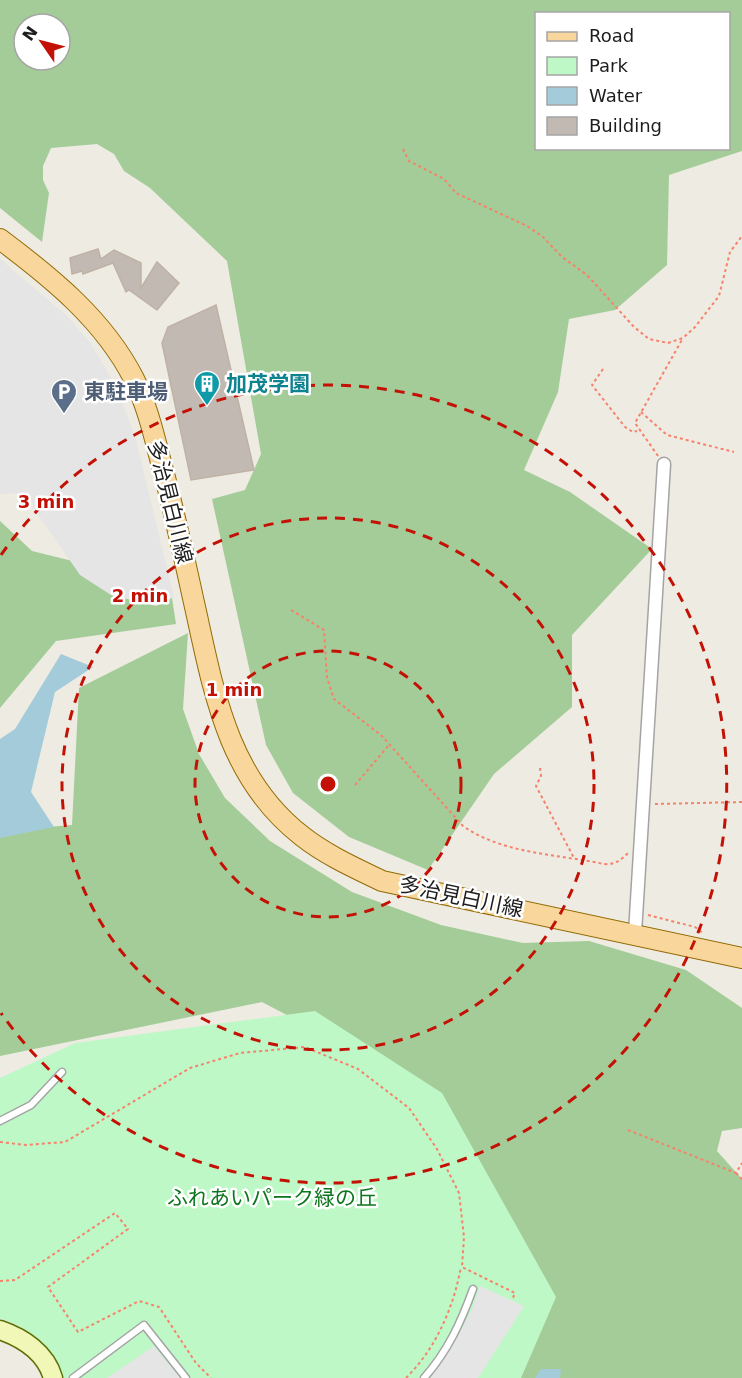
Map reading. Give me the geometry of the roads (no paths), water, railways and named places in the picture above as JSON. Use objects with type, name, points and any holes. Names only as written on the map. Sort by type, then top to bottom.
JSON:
[{"type":"main road","name":"多治見白川線","points":[[0,239],[60,288],[106,333],[134,379],[154,436],[172,503],[210,678],[227,735],[251,781],[276,812],[303,836],[340,860],[382,881],[636,923],[742,958]]},
{"type":"street","points":[[636,923],[664,464]]},
{"type":"street","points":[[0,1330],[23,1340],[33,1348],[53,1378]]},
{"type":"lane","points":[[0,1121],[30,1105],[62,1072]]},
{"type":"lane","points":[[424,1378],[440,1360],[461,1323],[473,1289]]},
{"type":"lane","points":[[73,1378],[144,1325],[186,1378]]},
{"type":"water","points":[[61,654],[93,667],[55,692],[31,792],[54,827],[0,838],[0,739],[15,729]]},
{"type":"water","points":[[541,1369],[561,1369],[560,1378],[535,1378]]},
{"type":"place","name":"加茂学園","points":[[207,407]]},
{"type":"place","name":"東駐車場","points":[[64,415]]},
{"type":"park label","name":"ふれあいパーク緑の丘","points":[[272,1198]]}]
